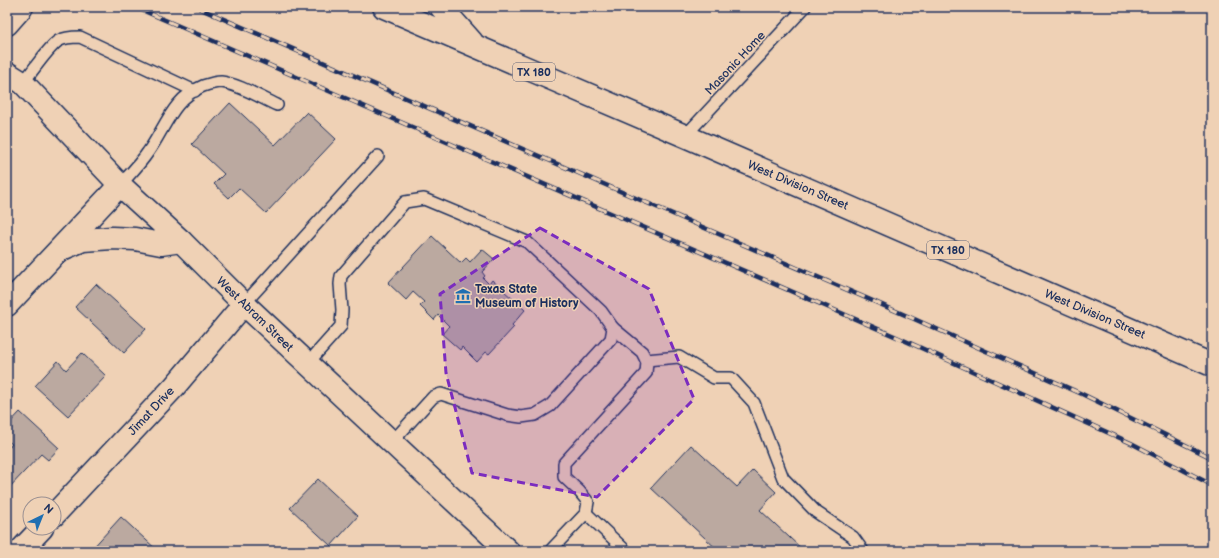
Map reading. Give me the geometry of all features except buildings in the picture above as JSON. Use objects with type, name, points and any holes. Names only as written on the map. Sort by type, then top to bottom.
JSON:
[{"type":"main road","points":[[7,24],[22,7]]},
{"type":"main road","name":"West Division Street","points":[[384,7],[1212,365]]},
{"type":"main road","points":[[440,7],[477,47]]},
{"type":"main road","name":"West Abram Street","points":[[15,78],[120,185],[181,241],[244,304],[508,551]]},
{"type":"main road","points":[[7,305],[120,185]]},
{"type":"main road","points":[[59,250],[83,240],[112,238],[135,239],[161,244],[181,241]]},
{"type":"main road","name":"Jimat Drive","points":[[62,506],[174,387],[244,304]]},
{"type":"main road","points":[[20,551],[34,536]]},
{"type":"lane","name":"Masonic Home","points":[[685,136],[805,7]]},
{"type":"lane","points":[[15,78],[58,41],[70,37],[80,37],[195,91]]},
{"type":"lane","points":[[120,185],[149,151],[178,103],[187,95],[213,82],[222,82],[277,105]]},
{"type":"lane","points":[[244,304],[378,156]]},
{"type":"lane","points":[[308,363],[341,326],[341,276],[404,202],[424,199],[527,242],[601,310],[613,328],[642,352],[646,360],[646,373],[564,464],[564,477],[588,502],[586,513],[550,551]]},
{"type":"lane","points":[[392,442],[433,397],[441,394],[507,415],[521,417],[535,415],[550,406],[612,339],[613,328]]},
{"type":"lane","points":[[646,360],[678,357],[714,378],[731,378],[754,403],[783,478],[816,512],[853,537],[863,551]]},
{"type":"lane","points":[[586,513],[626,551]]},
{"type":"highlighted area","points":[[540,228],[649,289],[694,399],[597,497],[472,473],[446,373],[440,294]]},
{"type":"railway","points":[[135,7],[899,338],[1131,443],[1212,485]]},
{"type":"railway","points":[[196,7],[912,318],[1082,394],[1212,458]]},
{"type":"place","name":"Texas State Museum of History","points":[[463,296]]}]
